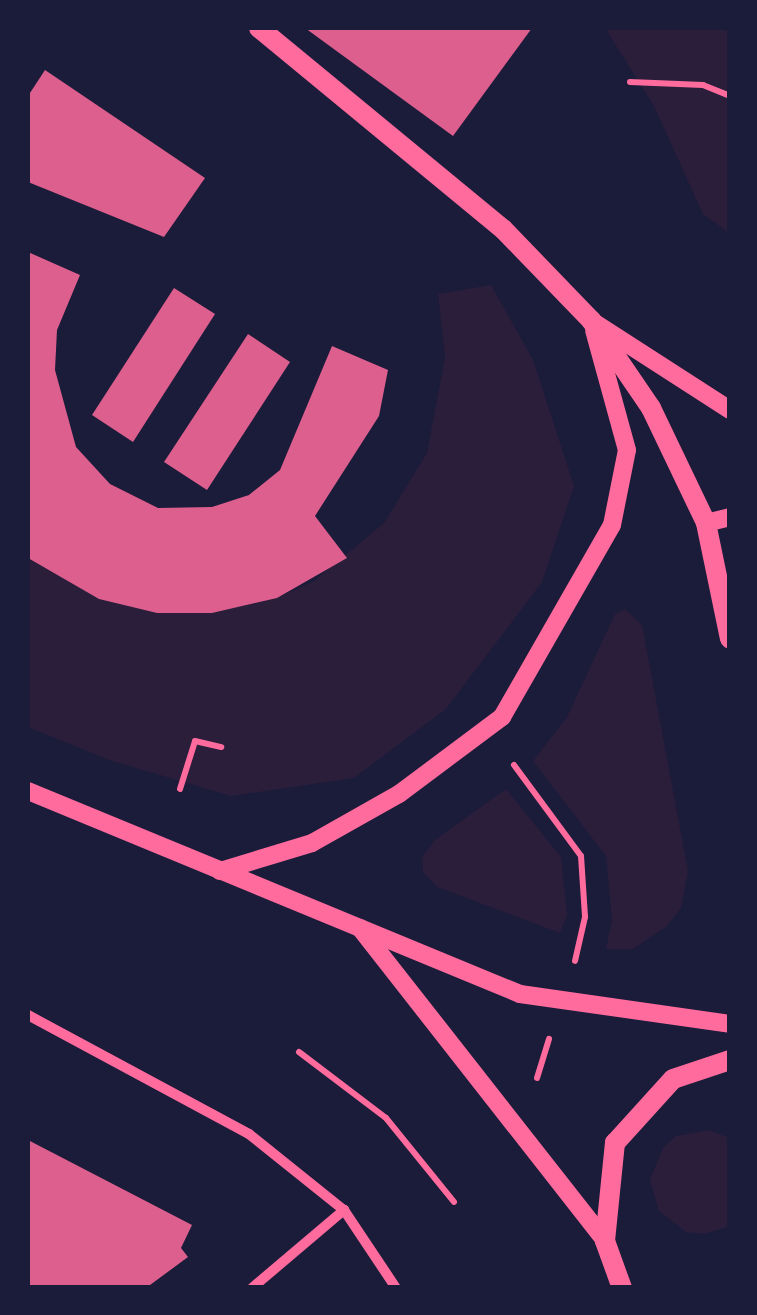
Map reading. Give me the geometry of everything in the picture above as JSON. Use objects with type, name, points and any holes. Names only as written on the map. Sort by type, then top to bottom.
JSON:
[{"type":"main road","points":[[259,28],[503,229],[591,320],[650,408],[706,524],[730,638]]},
{"type":"main road","points":[[622,1288],[605,1241],[615,1143],[673,1079],[730,1060]]},
{"type":"street","points":[[591,320],[730,410]]},
{"type":"street","points":[[220,871],[312,843],[399,794],[502,717],[612,524],[626,450],[591,320]]},
{"type":"street","points":[[706,524],[730,517]]},
{"type":"street","points":[[28,791],[520,994],[730,1024]]},
{"type":"street","points":[[360,928],[605,1241]]},
{"type":"street","points":[[28,1015],[202,1104],[344,1210],[396,1288]]},
{"type":"street","points":[[252,1288],[344,1210]]},
{"type":"path","points":[[630,82],[703,85],[730,96]]},
{"type":"path","points":[[180,789],[195,741],[221,747]]},
{"type":"path","points":[[514,765],[581,856],[584,916],[575,962]]},
{"type":"path","points":[[536,1078],[552,1029]]},
{"type":"path","points":[[300,1052],[386,1118],[454,1202]]},
{"type":"shaded area","points":[[605,28],[729,28],[729,233],[703,214],[654,106]]},
{"type":"shaded area","points":[[491,285],[533,360],[574,486],[542,582],[446,709],[354,778],[231,796],[109,760],[28,727],[28,558],[99,599],[157,613],[212,613],[277,598],[314,581],[384,523],[427,453],[445,357],[438,294]]},
{"type":"shaded area","points":[[625,609],[642,625],[688,871],[681,908],[667,926],[633,949],[606,949],[612,920],[606,856],[533,761],[567,717],[615,614]]},
{"type":"shaded area","points":[[506,789],[561,857],[567,915],[560,933],[437,887],[423,872],[422,857],[435,840]]},
{"type":"shaded area","points":[[709,1130],[729,1138],[730,1226],[704,1234],[686,1232],[659,1211],[650,1179],[663,1148],[676,1136]]},
{"type":"building","points":[[305,28],[532,28],[453,136]]},
{"type":"building","points":[[45,70],[205,178],[164,237],[28,182],[28,96]]},
{"type":"building","points":[[28,252],[80,275],[57,330],[55,370],[76,447],[110,484],[158,508],[212,507],[249,495],[280,470],[332,346],[388,370],[379,416],[315,516],[347,558],[277,598],[212,613],[157,613],[99,599],[28,558]]},
{"type":"building","points":[[174,288],[215,314],[133,442],[92,415]]},
{"type":"building","points":[[248,334],[290,362],[207,490],[164,462]]},
{"type":"building","points":[[28,1140],[192,1225],[181,1248],[188,1257],[146,1288],[28,1288]]}]
